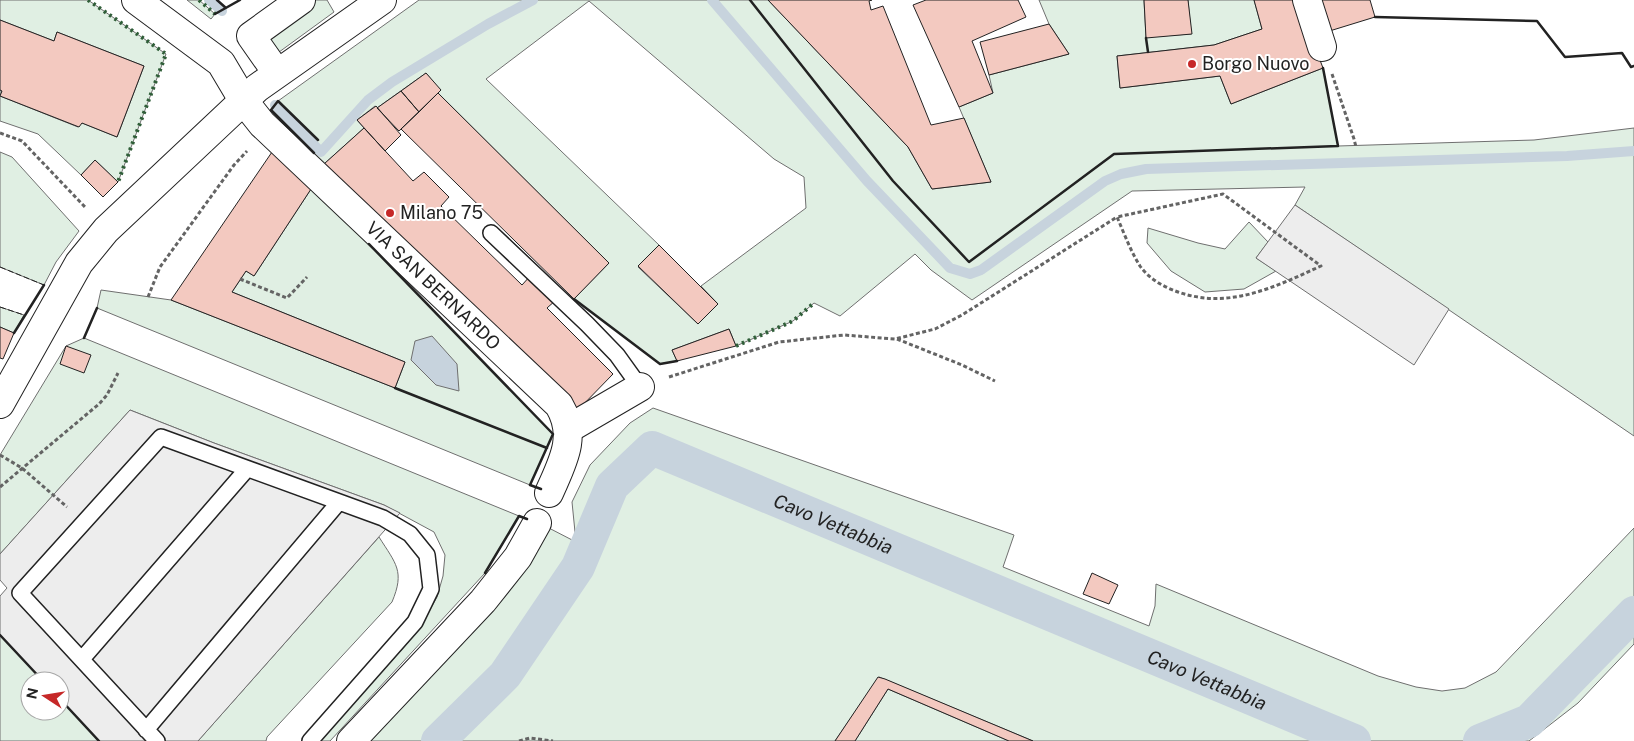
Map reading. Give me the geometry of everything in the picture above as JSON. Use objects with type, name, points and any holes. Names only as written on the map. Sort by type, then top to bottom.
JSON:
[{"type":"street","name":"VIA SAN BERNARDO","points":[[136,0],[221,63],[243,100],[262,124],[559,405],[565,414],[568,444],[549,493]]},
{"type":"street","points":[[276,73],[251,36],[301,0]]},
{"type":"street","points":[[1307,0],[1322,47]]},
{"type":"street","points":[[0,404],[79,263],[106,230],[243,100],[366,5]]},
{"type":"street","points":[[568,429],[640,387]]},
{"type":"street","points":[[351,741],[483,601],[518,557],[537,523]]},
{"type":"lane","points":[[490,233],[587,324],[617,355],[640,387]]},
{"type":"lane","points":[[157,741],[20,593],[161,437],[383,518],[410,534],[427,555],[431,589],[415,622],[310,741]]},
{"type":"lane","points":[[82,659],[247,469]]},
{"type":"lane","points":[[146,730],[339,502]]},
{"type":"path","points":[[1322,47],[1356,147]]},
{"type":"path","points":[[0,133],[22,141],[49,167],[106,230]]},
{"type":"path","points":[[148,297],[160,267],[234,165],[251,145]]},
{"type":"path","points":[[895,339],[935,329],[962,315],[1117,218],[1224,194],[1322,266],[1274,287],[1250,294],[1222,299],[1191,296],[1171,289],[1152,279],[1140,266],[1117,218]]},
{"type":"path","points":[[240,279],[287,298],[307,276]]},
{"type":"path","points":[[640,387],[779,342],[844,335],[895,339],[962,365],[995,381]]},
{"type":"path","points":[[0,486],[99,404],[107,396],[118,373]]},
{"type":"path","points":[[0,455],[22,468],[84,522]]},
{"type":"path","points":[[519,741],[530,738],[553,741]]},
{"type":"green space","points":[[0,0],[88,0],[166,54],[118,182],[95,160],[81,175],[38,134],[0,121],[0,96],[78,127],[82,123],[117,137],[144,66],[57,32],[54,41],[0,20]]},
{"type":"green space","points":[[187,0],[199,0],[215,14],[211,19]]},
{"type":"green space","points":[[316,0],[327,0],[334,12],[275,55],[264,37]]},
{"type":"green space","points":[[419,0],[768,0],[908,147],[932,189],[991,182],[959,107],[993,93],[989,75],[1069,54],[1049,24],[1039,0],[1144,0],[1146,37],[1191,34],[1188,0],[1254,0],[1262,29],[1214,45],[1117,56],[1120,88],[1220,76],[1231,104],[1323,68],[1338,146],[1534,140],[1634,128],[1634,436],[1295,205],[1305,187],[1132,191],[972,300],[931,270],[915,254],[840,316],[814,303],[793,321],[736,346],[729,329],[672,350],[677,361],[660,364],[574,299],[609,263],[438,93],[440,90],[426,73],[357,120],[364,128],[324,164],[271,110],[278,101]],"holes":[[[589,1],[774,159],[804,177],[806,208],[701,286],[718,304],[698,324],[638,267],[659,245],[486,79]]]},
{"type":"green space","points":[[0,152],[12,157],[79,231],[56,262],[44,285],[0,267]]},
{"type":"green space","points":[[313,186],[553,434],[530,485],[97,308],[101,290],[171,300],[395,388],[405,362],[232,292],[246,271],[254,276]]},
{"type":"green space","points":[[1249,222],[1268,242],[1256,258],[1276,271],[1244,289],[1205,292],[1171,271],[1147,243],[1148,228],[1225,249]]},
{"type":"green space","points":[[0,307],[24,315],[14,333],[0,327]]},
{"type":"green space","points":[[84,338],[519,516],[485,573],[330,741],[319,741],[405,646],[421,625],[437,597],[443,576],[445,555],[434,532],[384,505],[130,410],[0,554],[0,455],[66,346]]},
{"type":"green space","points":[[653,408],[1014,535],[1003,567],[1149,626],[1155,606],[1156,584],[1378,676],[1416,687],[1442,691],[1465,688],[1496,672],[1634,528],[1634,644],[1578,703],[1529,741],[1033,741],[879,677],[835,741],[363,741],[545,526],[576,542],[572,502],[590,465],[630,423]]},
{"type":"green space","points":[[379,537],[397,568],[398,583],[392,602],[267,737],[266,741],[198,741]]},
{"type":"green space","points":[[0,635],[34,671],[20,671],[20,721],[70,721],[70,710],[99,741],[0,741]]},
{"type":"green space","points":[[888,689],[1009,741],[855,741]]},
{"type":"shaded area","points":[[1295,205],[1449,309],[1414,365],[1256,258]]},
{"type":"shaded area","points":[[432,336],[457,364],[459,391],[436,385],[411,360],[415,341]]},
{"type":"shaded area","points":[[130,410],[384,505],[400,513],[198,741],[99,741],[70,710],[70,671],[34,671],[0,635],[0,596],[7,588],[0,580],[0,554]]},
{"type":"building","points":[[768,0],[872,0],[869,1],[871,10],[883,6],[931,125],[964,118],[991,182],[932,189],[908,147]]},
{"type":"building","points":[[926,0],[1018,0],[1026,17],[972,41],[993,93],[959,107],[913,5]]},
{"type":"building","points":[[1144,0],[1188,0],[1192,34],[1146,38]]},
{"type":"building","points":[[1254,0],[1297,0],[1323,68],[1231,104],[1220,76],[1120,88],[1117,56],[1214,45],[1262,29]]},
{"type":"building","points":[[1313,0],[1370,0],[1375,17],[1323,33]]},
{"type":"building","points":[[0,20],[54,41],[57,32],[144,66],[117,137],[82,123],[79,127],[0,96],[2,91],[0,90]]},
{"type":"building","points":[[1049,24],[1069,54],[989,75],[980,42]]},
{"type":"building","points":[[426,73],[441,90],[419,112],[401,91]]},
{"type":"building","points":[[401,91],[419,112],[399,131],[377,108]]},
{"type":"building","points":[[438,93],[609,263],[574,299],[401,129]]},
{"type":"building","points":[[376,106],[401,135],[385,151],[357,120]]},
{"type":"building","points":[[364,128],[413,181],[424,172],[449,197],[441,206],[522,285],[531,275],[556,300],[547,308],[613,374],[577,411],[324,164]]},
{"type":"building","points":[[272,152],[313,186],[254,276],[246,271],[232,292],[405,362],[395,388],[171,300]]},
{"type":"building","points":[[95,160],[118,182],[103,197],[81,175]]},
{"type":"building","points":[[659,245],[718,304],[698,324],[638,266]]},
{"type":"building","points":[[0,327],[14,333],[3,359],[0,358]]},
{"type":"building","points":[[729,329],[736,346],[677,361],[672,350]]},
{"type":"building","points":[[66,346],[91,355],[84,373],[60,364]]},
{"type":"building","points":[[1092,573],[1118,585],[1109,604],[1083,594]]},
{"type":"building","points":[[878,677],[1033,741],[1009,741],[888,689],[855,741],[835,741]]},
{"type":"waterway","points":[[209,0],[222,11]]},
{"type":"waterway","points":[[275,105],[321,152],[368,100],[392,82],[488,24],[533,0]]},
{"type":"waterway","points":[[712,0],[867,181],[950,268],[970,274],[981,270],[1105,181],[1121,174],[1146,169],[1567,156],[1634,151]]},
{"type":"waterway","name":"Cavo Vettabbia","points":[[438,741],[505,675],[578,567],[612,486],[652,448],[1354,741]]},
{"type":"waterway","name":"Cavo Vettabbia","points":[[1480,741],[1529,721],[1634,613]]},
{"type":"hedge","points":[[88,0],[166,54],[118,182]]},
{"type":"hedge","points":[[199,0],[215,14]]},
{"type":"hedge","points":[[736,346],[793,321],[814,303]]},
{"type":"fence","points":[[0,267],[44,285]]},
{"type":"fence","points":[[0,307],[24,315]]},
{"type":"wall","points":[[217,0],[226,8]]},
{"type":"wall","points":[[215,14],[240,0]]},
{"type":"wall","points":[[750,0],[893,181],[969,262],[1114,154],[1338,146],[1323,68]]},
{"type":"wall","points":[[1375,17],[1537,21],[1565,57],[1622,53],[1631,67],[1634,66]]},
{"type":"wall","points":[[1146,38],[1148,52]]},
{"type":"wall","points":[[314,153],[271,110],[278,101],[318,140]]},
{"type":"wall","points":[[369,244],[553,434],[530,485],[541,489]]},
{"type":"wall","points":[[14,333],[44,285]]},
{"type":"wall","points":[[574,299],[660,364],[677,361]]},
{"type":"wall","points":[[84,338],[97,308]]},
{"type":"wall","points":[[395,388],[547,448]]},
{"type":"wall","points":[[485,573],[519,516],[527,519]]},
{"type":"wall","points":[[0,635],[34,671]]},
{"type":"wall","points":[[70,710],[99,741]]},
{"type":"place","name":"Borgo Nuovo","points":[[1192,64]]},
{"type":"place","name":"Milano 75","points":[[390,213]]}]
